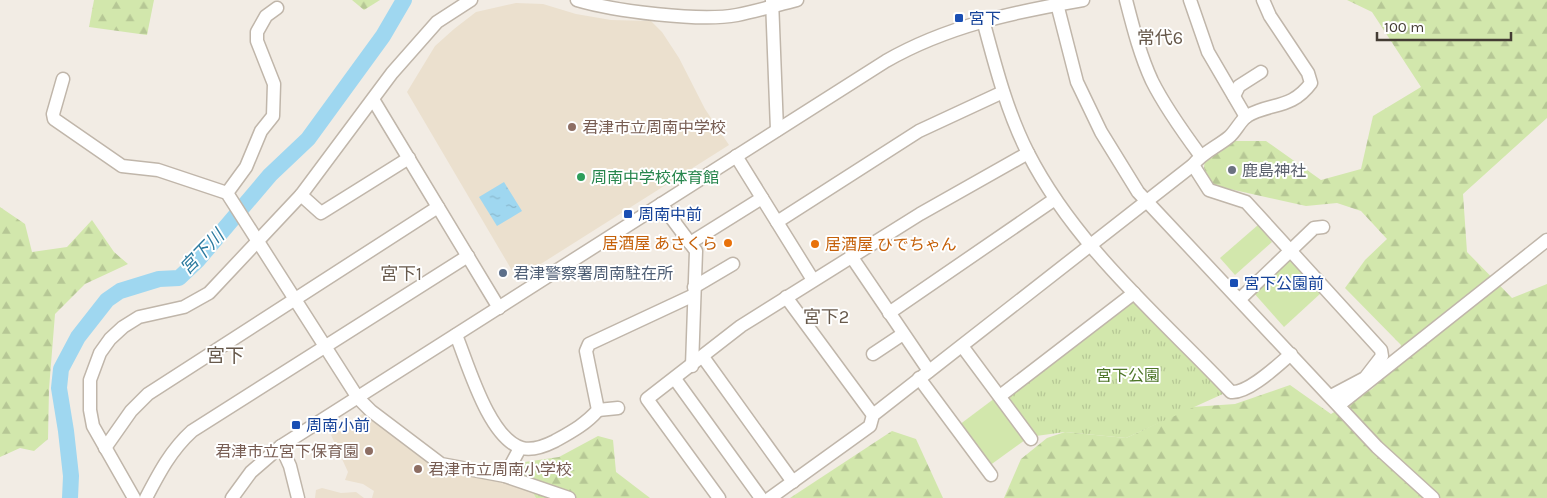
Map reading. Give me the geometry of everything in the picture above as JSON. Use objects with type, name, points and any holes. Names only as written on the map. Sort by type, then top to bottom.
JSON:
[{"type":"street","points":[[134,498],[93,426],[89,396],[94,367],[110,339],[123,327],[139,317],[184,307],[209,293],[301,195],[374,101],[392,73],[437,22],[471,0]]},
{"type":"street","points":[[577,0],[609,7],[708,16],[736,15],[772,3],[797,0]]},
{"type":"street","points":[[232,498],[251,472],[281,446],[903,51],[946,32],[982,20],[1056,2],[1084,0]]},
{"type":"street","points":[[1126,0],[1140,50],[1152,81],[1181,129],[1196,160],[1206,188],[1244,200],[1382,353],[1382,356],[1365,378],[1335,401]]},
{"type":"street","points":[[1190,0],[1208,52],[1246,117]]},
{"type":"street","points":[[770,498],[870,426],[873,415],[1146,202],[1196,160],[1230,136],[1246,117],[1283,105],[1303,93],[1311,83],[1308,73],[1270,16],[1263,0]]},
{"type":"street","points":[[1056,2],[1073,69],[1088,105],[1117,159],[1146,202],[1240,298],[1377,447],[1433,498]]},
{"type":"street","points":[[772,3],[777,130]]},
{"type":"street","points":[[229,196],[246,167],[262,131],[272,116],[274,84],[257,41],[257,32],[266,16],[277,8]]},
{"type":"street","points":[[982,20],[1003,92],[1028,153],[1055,199],[1089,245],[1231,392],[1240,392],[1291,354]]},
{"type":"street","points":[[1234,96],[1239,86],[1261,72]]},
{"type":"street","points":[[63,79],[53,114],[54,119],[64,128],[122,166],[158,170],[229,196],[358,398],[371,412],[441,464],[505,476],[569,498]]},
{"type":"street","points":[[777,222],[919,131],[1003,92]]},
{"type":"street","points":[[374,101],[499,308]]},
{"type":"street","points":[[719,498],[647,399],[692,366],[740,326],[851,256],[1028,153]]},
{"type":"street","points":[[736,156],[813,280]]},
{"type":"street","points":[[301,195],[321,213],[409,158]]},
{"type":"street","points":[[690,243],[762,198]]},
{"type":"street","points":[[889,313],[1055,199]]},
{"type":"street","points":[[661,204],[696,252],[692,366]]},
{"type":"street","points":[[106,448],[127,416],[148,394],[438,207]]},
{"type":"street","points":[[1240,298],[1314,228],[1324,228]]},
{"type":"street","points":[[1335,401],[1547,240]]},
{"type":"street","points":[[146,498],[172,453],[192,431],[468,256]]},
{"type":"street","points":[[851,256],[904,334],[924,374],[992,475]]},
{"type":"street","points":[[598,410],[587,346],[694,291],[733,264]]},
{"type":"street","points":[[1000,396],[1134,292]]},
{"type":"street","points":[[786,297],[873,415]]},
{"type":"street","points":[[873,354],[904,334]]},
{"type":"street","points":[[456,335],[490,416],[499,431],[512,444],[520,448],[544,447],[580,427],[598,410],[618,408]]},
{"type":"street","points":[[962,346],[1031,439]]},
{"type":"street","points":[[703,357],[793,482]]},
{"type":"street","points":[[675,379],[762,498]]},
{"type":"street","points":[[281,446],[290,466],[298,498]]},
{"type":"street","points":[[505,476],[520,448]]},
{"type":"shaded area","name":"君津市立周南中学校","points":[[516,3],[543,4],[576,14],[611,20],[651,21],[662,32],[679,58],[705,109],[729,145],[517,279],[407,92],[435,46],[454,29],[476,12]]},
{"type":"shaded area","points":[[364,413],[431,465],[459,474],[530,488],[536,498],[372,498],[374,491],[363,484],[345,480],[348,472],[331,435]]},
{"type":"shaded area","points":[[322,488],[341,493],[356,492],[364,498],[315,498],[316,490]]},
{"type":"green space","points":[[94,0],[154,0],[147,35],[89,27]]},
{"type":"green space","points":[[352,0],[380,0],[364,10]]},
{"type":"green space","points":[[1347,0],[1547,0],[1547,118],[1463,194],[1467,252],[1512,298],[1547,284],[1547,498],[1004,498],[1021,459],[1047,438],[1065,432],[1126,438],[1192,407],[1235,404],[1290,385],[1331,414],[1372,389],[1398,363],[1401,345],[1345,288],[1365,260],[1387,239],[1361,211],[1337,203],[1306,206],[1212,185],[1204,168],[1205,157],[1230,141],[1266,141],[1321,180],[1361,169],[1373,116],[1421,87],[1372,12]]},
{"type":"green space","points":[[0,207],[25,224],[32,252],[67,247],[92,220],[114,252],[128,264],[85,284],[55,314],[49,389],[48,439],[34,451],[20,448],[0,457]]},
{"type":"green space","points":[[1258,225],[1272,242],[1235,275],[1220,258]]},
{"type":"green space","points":[[1289,257],[1321,293],[1284,327],[1253,292]]},
{"type":"green space","name":"宮下公園","points":[[1133,300],[1225,393],[1126,438],[1065,432],[1036,436],[1009,400],[1009,393]]},
{"type":"green space","points":[[995,398],[1025,440],[989,466],[959,425]]},
{"type":"green space","points":[[892,431],[916,439],[943,498],[790,498]]},
{"type":"green space","points":[[598,436],[613,440],[616,472],[650,498],[536,498],[530,488],[512,473],[518,463],[559,457]]},
{"type":"water","points":[[504,182],[522,211],[497,226],[479,197]]},
{"type":"waterway","name":"宮下川","points":[[70,498],[71,476],[59,388],[61,369],[78,337],[107,300],[120,291],[159,279],[179,278],[197,261],[270,175],[308,139],[383,36],[404,0]]},
{"type":"place","name":"宮下","points":[[959,18]]},
{"type":"place","name":"君津市立周南中学校","points":[[572,127]]},
{"type":"place","name":"鹿島神社","points":[[1232,170]]},
{"type":"place","name":"周南中学校体育館","points":[[581,177]]},
{"type":"place","name":"周南中前","points":[[628,214]]},
{"type":"place","name":"居酒屋 あさくら","points":[[728,243]]},
{"type":"place","name":"居酒屋 ひでちゃん","points":[[815,244]]},
{"type":"place","name":"君津警察署周南駐在所","points":[[503,273]]},
{"type":"place","name":"宮下公園前","points":[[1234,283]]},
{"type":"place","name":"周南小前","points":[[296,425]]},
{"type":"place","name":"君津市立宮下保育園","points":[[369,451]]},
{"type":"place","name":"君津市立周南小学校","points":[[418,469]]},
{"type":"district","name":"常代6","points":[[1160,38]]},
{"type":"district","name":"宮下1","points":[[401,274]]},
{"type":"district","name":"宮下2","points":[[826,317]]},
{"type":"district","name":"宮下","points":[[225,355]]}]
